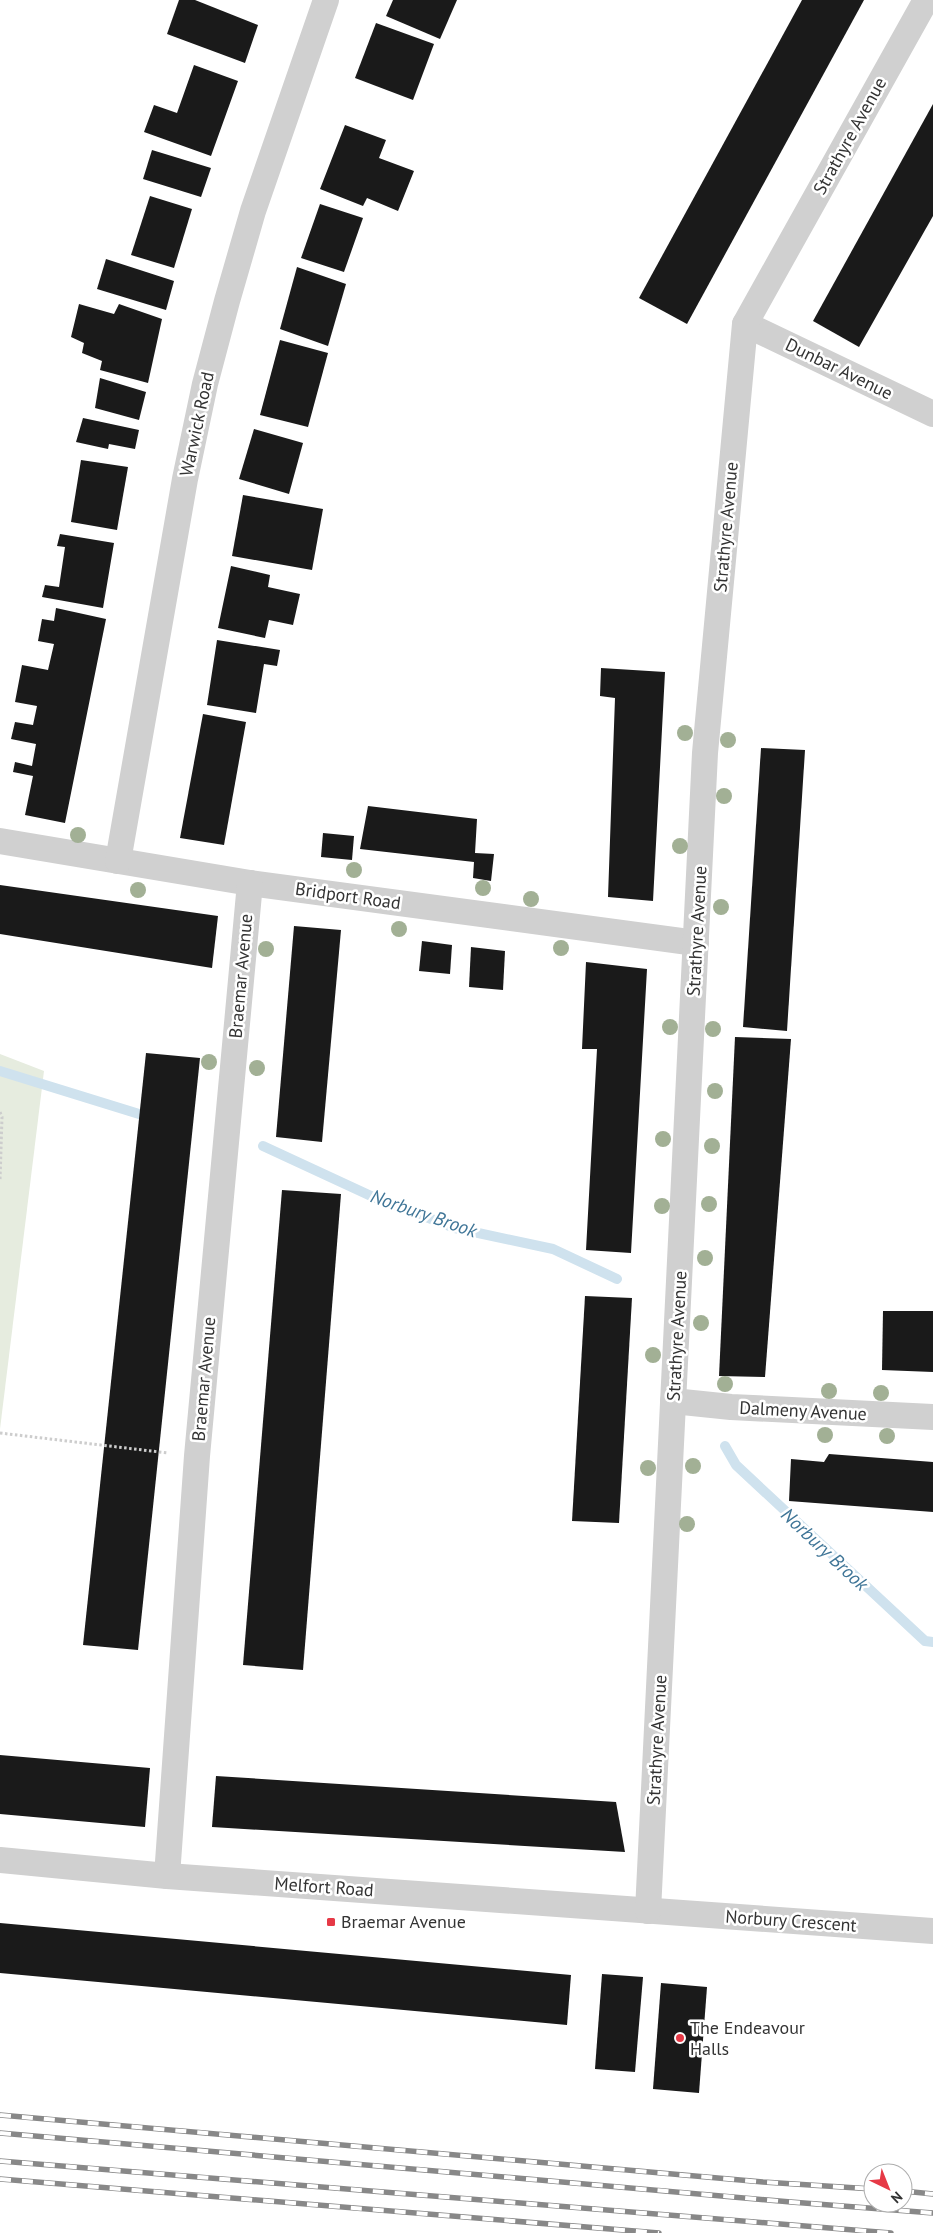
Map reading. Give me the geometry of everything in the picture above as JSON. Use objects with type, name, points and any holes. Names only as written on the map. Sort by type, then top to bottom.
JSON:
[{"type":"street","name":"Warwick Road","points":[[118,861],[185,479],[205,384],[226,301],[253,211],[326,0]]},
{"type":"street","name":"Strathyre Avenue","points":[[648,1911],[704,753],[745,324],[926,0]]},
{"type":"street","name":"Dunbar Avenue","points":[[745,324],[933,414]]},
{"type":"street","name":"Bridport Road","points":[[0,842],[250,883],[696,943]]},
{"type":"street","name":"Braemar Avenue","points":[[168,1876],[197,1456],[250,883]]},
{"type":"street","name":"Dalmeny Avenue","points":[[673,1402],[731,1407],[933,1417]]},
{"type":"street","name":"Melfort Road","points":[[0,1860],[168,1876],[648,1911]]},
{"type":"street","name":"Norbury Crescent","points":[[648,1911],[933,1931]]},
{"type":"path","points":[[0,1112],[2,1117],[0,1180]]},
{"type":"path","points":[[0,1433],[197,1456]]},
{"type":"shaded area","points":[[0,1054],[44,1071],[0,1429]]},
{"type":"building","points":[[179,0],[195,0],[258,25],[245,63],[167,34]]},
{"type":"building","points":[[393,0],[457,0],[440,39],[386,16]]},
{"type":"building","points":[[802,0],[864,0],[687,324],[639,298]]},
{"type":"building","points":[[376,23],[434,44],[413,100],[355,78]]},
{"type":"building","points":[[194,65],[238,81],[211,156],[144,132],[154,105],[177,113]]},
{"type":"building","points":[[933,104],[933,216],[859,347],[813,321]]},
{"type":"building","points":[[345,125],[386,140],[379,158],[414,171],[398,211],[367,198],[363,206],[320,189]]},
{"type":"building","points":[[152,150],[211,168],[201,197],[143,179]]},
{"type":"building","points":[[150,196],[192,209],[174,268],[131,255]]},
{"type":"building","points":[[320,204],[363,218],[344,272],[301,258]]},
{"type":"building","points":[[106,259],[174,281],[166,310],[97,289]]},
{"type":"building","points":[[297,267],[346,284],[328,346],[280,329]]},
{"type":"building","points":[[79,304],[114,314],[119,304],[162,319],[148,383],[100,370],[102,361],[82,353],[84,343],[71,337]]},
{"type":"building","points":[[280,340],[328,353],[308,427],[260,415]]},
{"type":"building","points":[[100,378],[146,392],[139,420],[95,408]]},
{"type":"building","points":[[83,418],[139,430],[135,449],[109,444],[108,449],[76,442]]},
{"type":"building","points":[[254,429],[303,443],[289,494],[239,479]]},
{"type":"building","points":[[81,460],[128,467],[117,530],[71,522]]},
{"type":"building","points":[[243,495],[323,509],[312,570],[232,556]]},
{"type":"building","points":[[60,534],[114,543],[103,608],[42,597],[45,585],[59,587],[65,547],[57,546]]},
{"type":"building","points":[[231,566],[270,575],[268,587],[300,594],[293,625],[269,620],[265,638],[218,628]]},
{"type":"building","points":[[56,608],[106,619],[65,823],[25,815],[33,776],[13,772],[15,762],[32,766],[36,744],[11,739],[15,722],[33,725],[37,706],[15,702],[22,665],[48,670],[54,644],[38,641],[42,619],[54,621]]},
{"type":"building","points":[[217,640],[280,650],[277,666],[264,664],[256,713],[207,705]]},
{"type":"building","points":[[601,668],[665,672],[653,901],[608,897],[615,698],[600,696]]},
{"type":"building","points":[[203,714],[246,722],[224,845],[180,838]]},
{"type":"building","points":[[761,748],[805,750],[787,1031],[743,1027]]},
{"type":"building","points":[[368,806],[477,819],[475,853],[494,854],[491,881],[473,878],[474,862],[360,849]]},
{"type":"building","points":[[323,833],[354,836],[352,860],[321,857]]},
{"type":"building","points":[[0,885],[218,916],[212,968],[0,934]]},
{"type":"building","points":[[294,926],[341,930],[322,1142],[276,1137]]},
{"type":"building","points":[[422,941],[452,945],[450,974],[419,971]]},
{"type":"building","points":[[471,947],[505,951],[503,990],[469,987]]},
{"type":"building","points":[[586,962],[647,969],[631,1253],[586,1250],[597,1049],[582,1049]]},
{"type":"building","points":[[735,1037],[791,1039],[765,1377],[719,1376]]},
{"type":"building","points":[[146,1053],[200,1058],[138,1650],[83,1645]]},
{"type":"building","points":[[282,1190],[341,1194],[303,1670],[243,1665]]},
{"type":"building","points":[[585,1296],[632,1298],[619,1523],[572,1521]]},
{"type":"building","points":[[883,1311],[933,1311],[933,1372],[882,1370]]},
{"type":"building","points":[[829,1454],[933,1462],[933,1512],[789,1501],[791,1459],[824,1462]]},
{"type":"building","points":[[0,1755],[150,1768],[145,1827],[0,1814]]},
{"type":"building","points":[[216,1776],[616,1802],[625,1852],[212,1827]]},
{"type":"building","points":[[0,1923],[571,1975],[567,2025],[0,1973]]},
{"type":"building","points":[[602,1974],[643,1977],[635,2072],[595,2069]]},
{"type":"building","points":[[661,1983],[707,1987],[699,2093],[653,2089]]},
{"type":"waterway","name":"Norbury Brook","points":[[0,1071],[152,1118]]},
{"type":"waterway","name":"Norbury Brook","points":[[263,1146],[371,1196],[455,1228],[553,1249],[617,1279]]},
{"type":"waterway","name":"Norbury Brook","points":[[725,1446],[736,1465],[925,1641],[933,1642]]},
{"type":"railway","points":[[0,2115],[763,2182],[863,2188]]},
{"type":"railway","points":[[0,2133],[933,2213]]},
{"type":"railway","points":[[0,2161],[891,2233]]},
{"type":"railway","points":[[0,2179],[659,2233]]},
{"type":"railway","points":[[913,2192],[933,2194]]},
{"type":"place","name":"Braemar Avenue","points":[[331,1922]]},
{"type":"place","name":"The Endeavour Halls","points":[[680,2038]]}]
